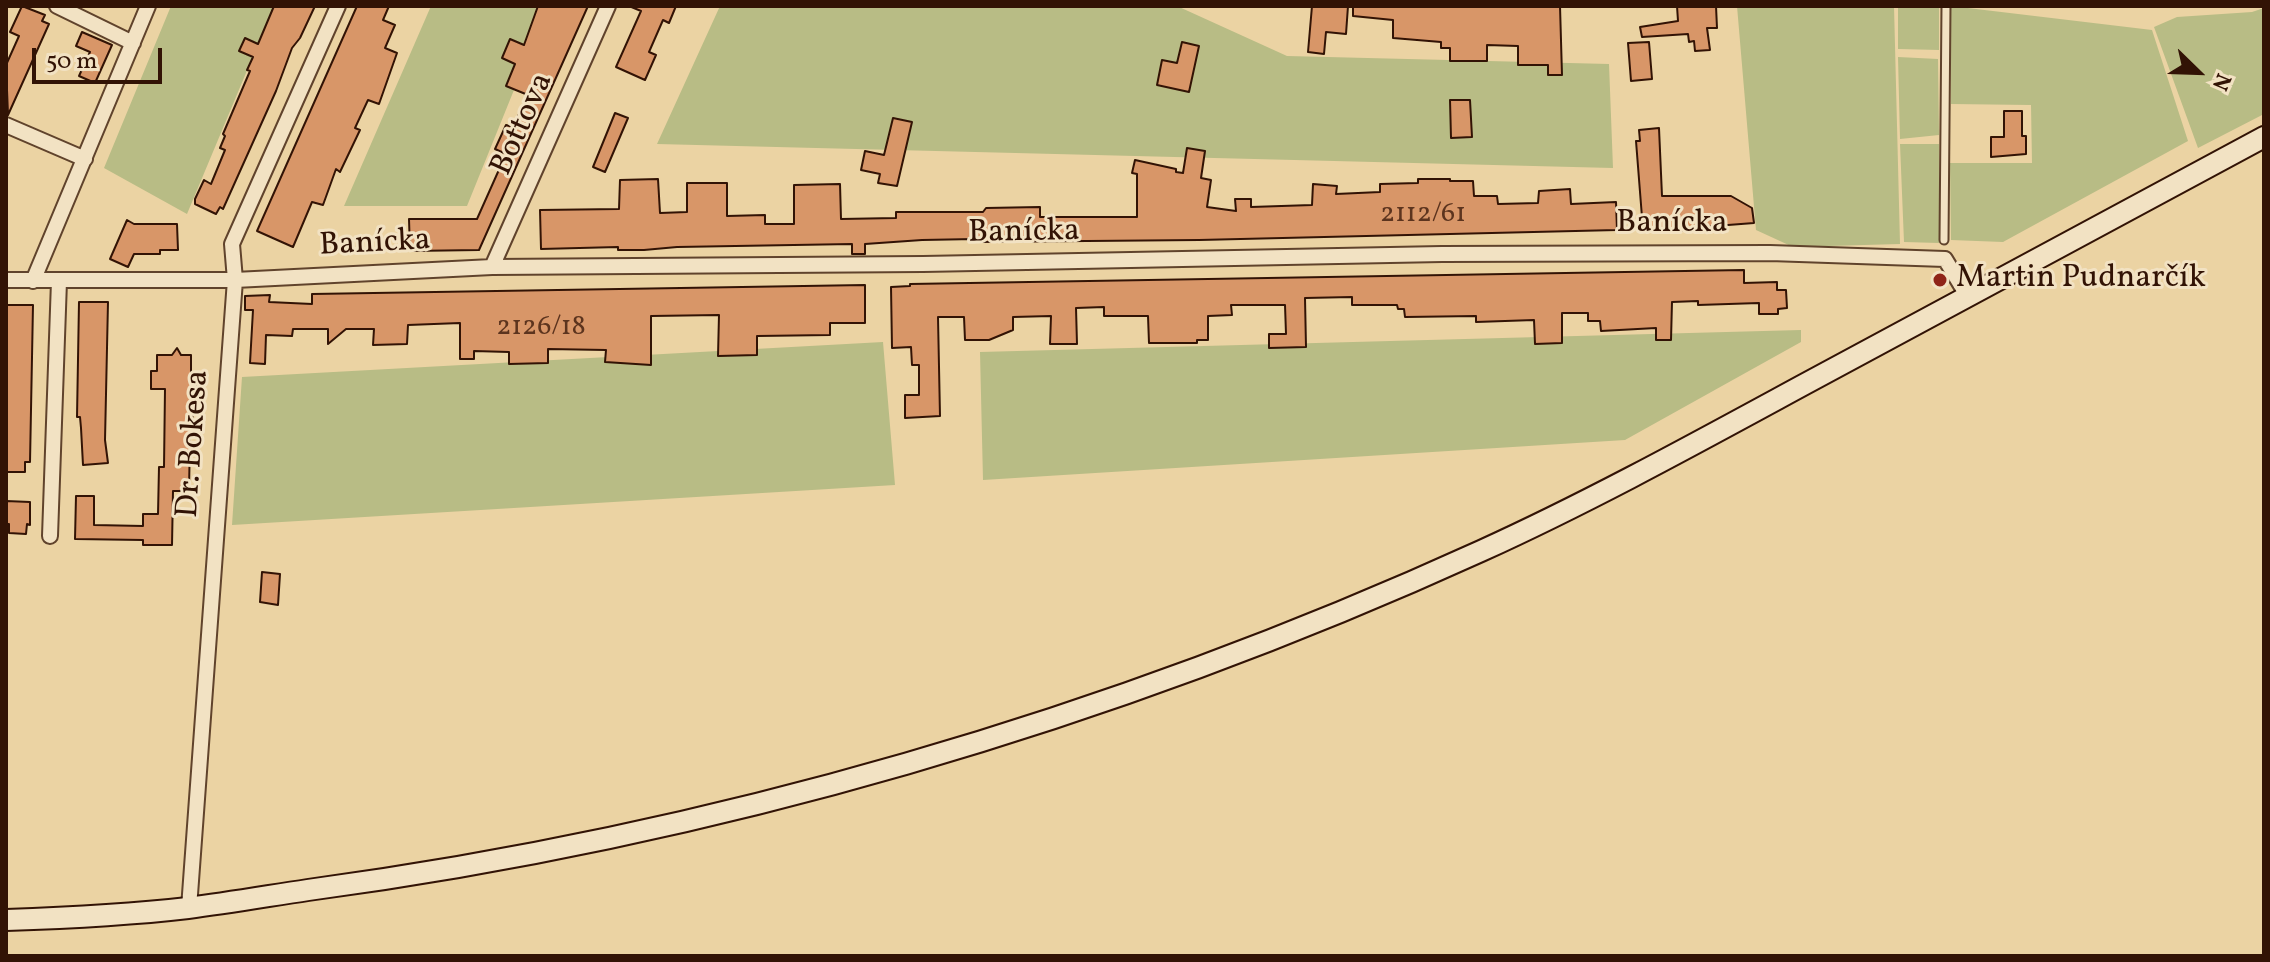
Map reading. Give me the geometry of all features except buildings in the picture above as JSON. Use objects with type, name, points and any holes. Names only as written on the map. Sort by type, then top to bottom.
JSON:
[{"type":"main road","points":[[6,920],[189,908],[435,873],[615,838],[847,781],[1142,687],[1375,597],[1566,511],[2264,137]]},
{"type":"street","points":[[57,6],[133,43]]},
{"type":"street","points":[[33,281],[148,6]]},
{"type":"street","name":"Dr. Bokesa","points":[[189,908],[235,280],[232,244],[338,6]]},
{"type":"street","name":"Bottova","points":[[492,267],[608,6]]},
{"type":"street","points":[[6,125],[85,159]]},
{"type":"street","name":"Banícka","points":[[6,280],[235,280],[492,267],[938,264],[1474,253],[1770,253],[1945,259],[1968,297]]},
{"type":"street","points":[[50,536],[59,281]]},
{"type":"lane","points":[[1944,240],[1946,6]]},
{"type":"green space","points":[[171,6],[274,6],[187,214],[104,168]]},
{"type":"green space","points":[[431,6],[548,6],[467,206],[344,206]]},
{"type":"green space","points":[[720,6],[1177,6],[1287,56],[1609,64],[1613,168],[657,144]]},
{"type":"green space","points":[[1737,6],[1894,6],[1900,244],[1793,247],[1756,230]]},
{"type":"green space","points":[[1898,6],[1939,6],[1939,50],[1898,49]]},
{"type":"green space","points":[[1951,6],[2152,30],[2188,141],[2003,242],[1951,240],[1950,163],[2032,163],[2031,105],[1951,104]]},
{"type":"green space","points":[[2264,8],[2264,114],[2198,148],[2154,27],[2177,17],[2252,12]]},
{"type":"green space","points":[[1898,57],[1938,59],[1939,135],[1900,139]]},
{"type":"green space","points":[[1900,144],[1939,144],[1939,243],[1904,242]]},
{"type":"green space","points":[[1801,330],[1801,342],[1625,440],[983,480],[980,352]]},
{"type":"green space","points":[[883,342],[895,485],[232,525],[242,377]]},
{"type":"place","name":"Martin Pudnarčík","points":[[1940,280]]}]
